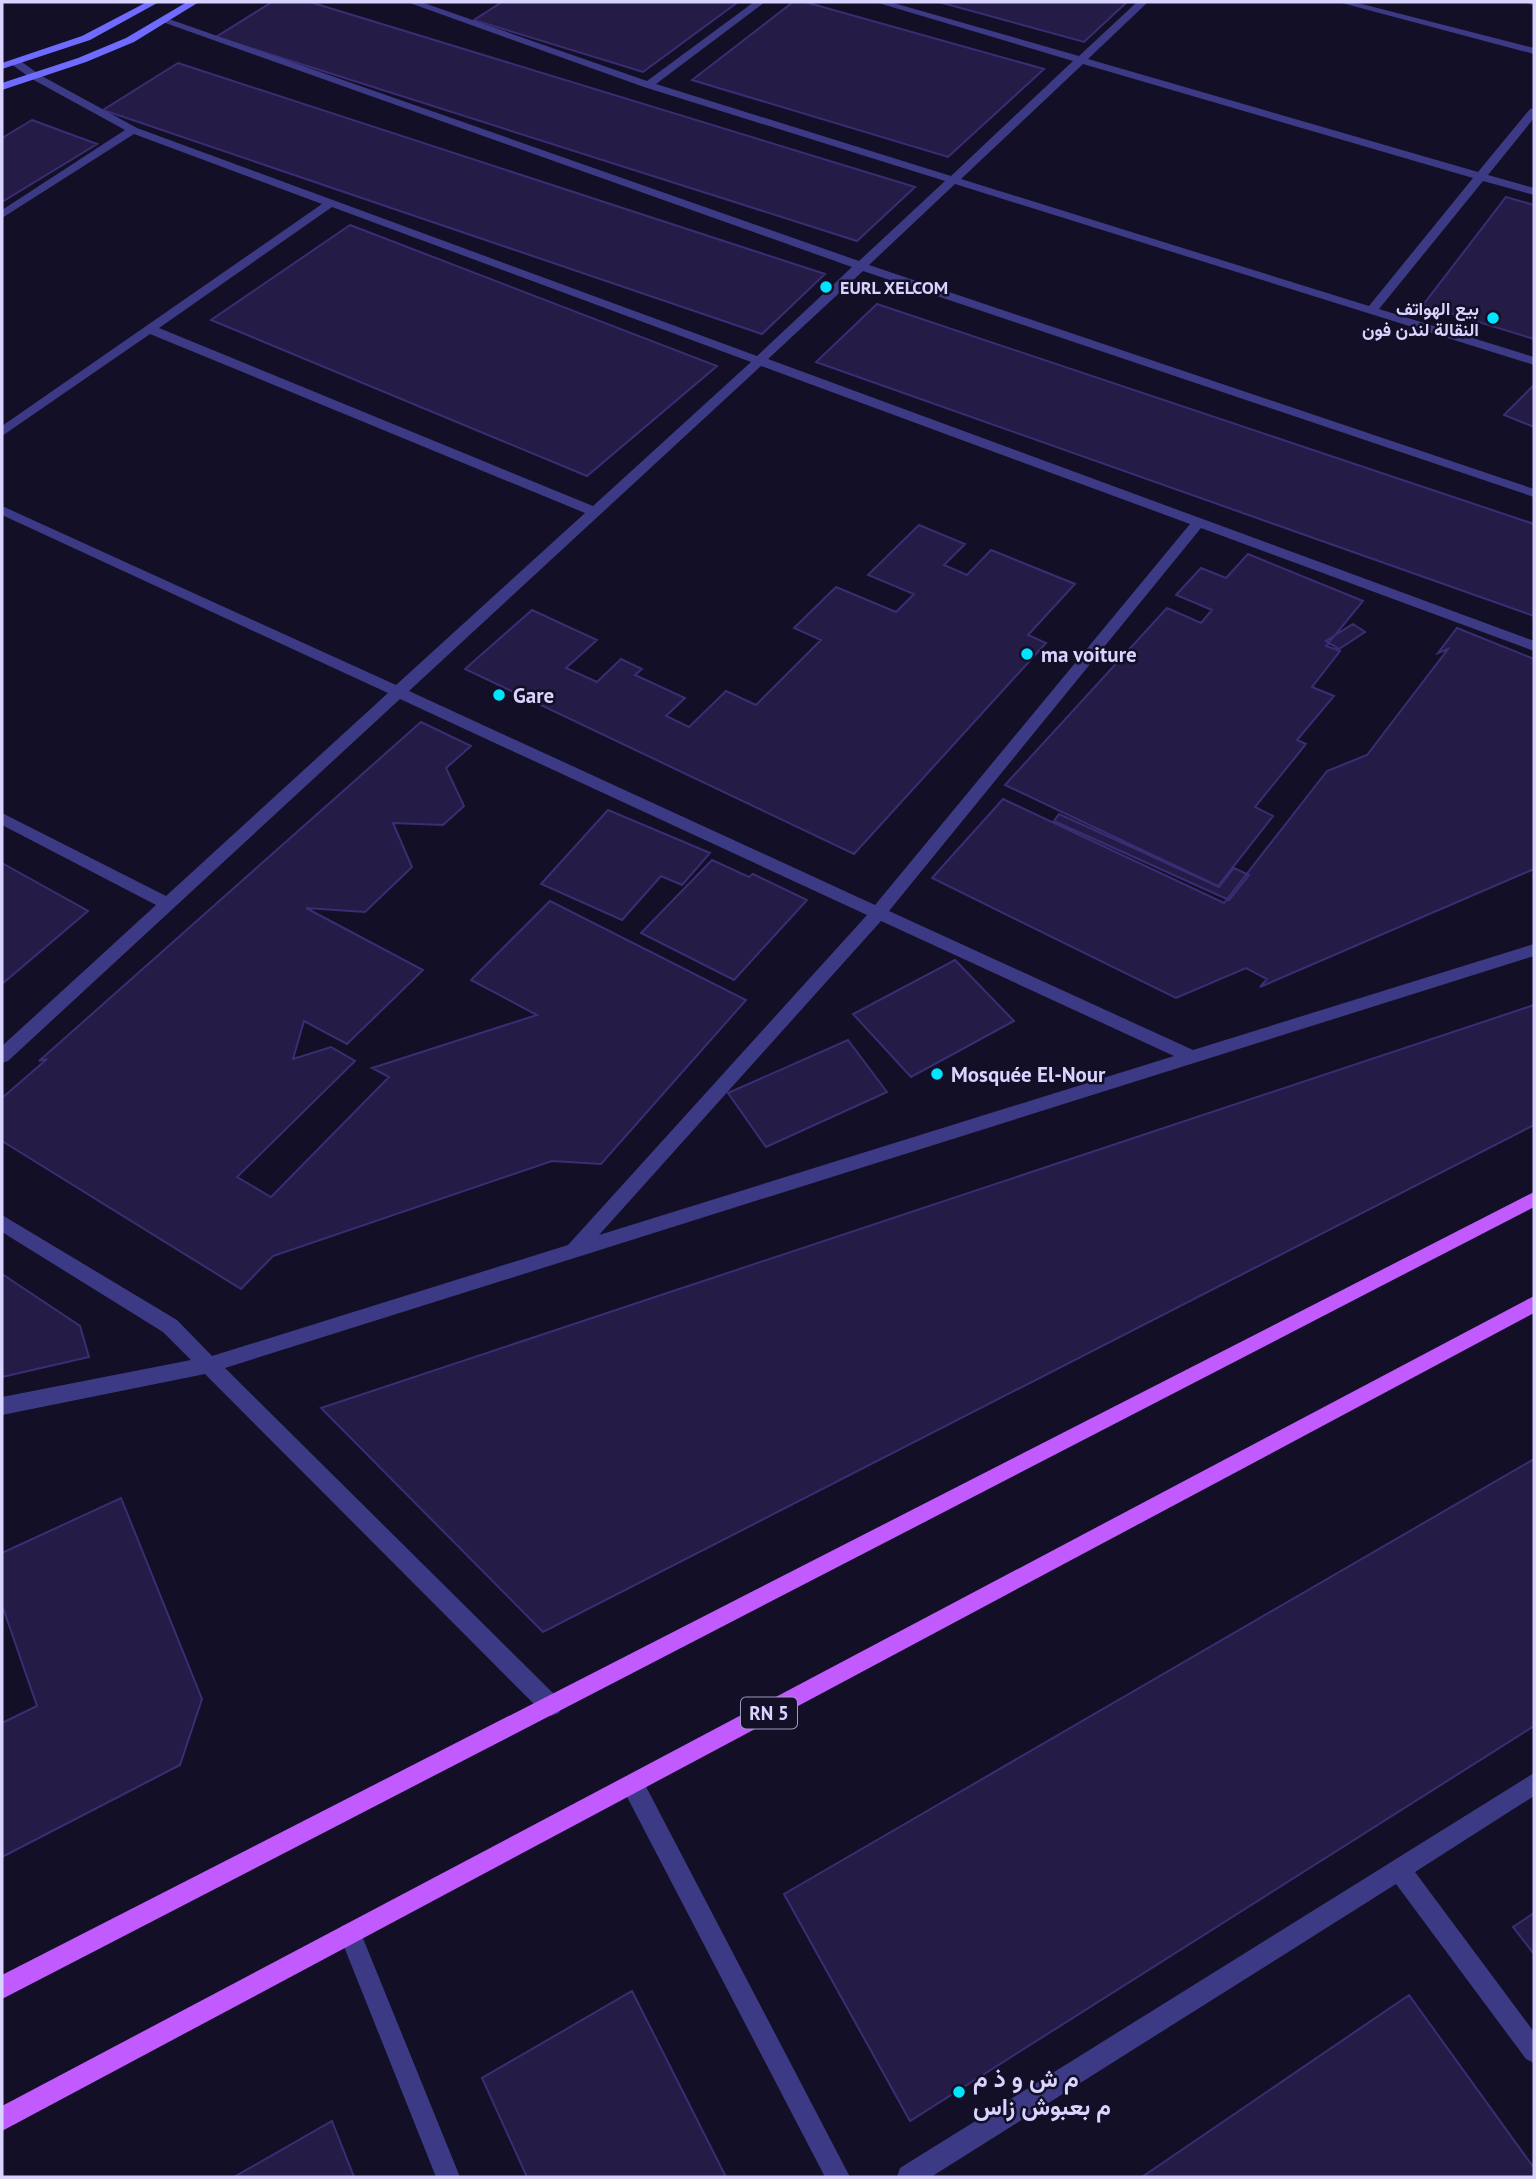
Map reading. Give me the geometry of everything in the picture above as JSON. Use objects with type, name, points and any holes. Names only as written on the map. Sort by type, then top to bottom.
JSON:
[{"type":"main road","points":[[2,1987],[1534,1199]]},
{"type":"main road","name":"RN 5","points":[[2,2119],[1534,1304]]},
{"type":"street","points":[[2,66],[86,38],[154,2]]},
{"type":"street","points":[[2,87],[36,77],[130,40],[194,2]]},
{"type":"street","points":[[412,2],[648,85],[1534,361]]},
{"type":"street","points":[[440,10],[453,2]]},
{"type":"street","points":[[648,85],[760,2]]},
{"type":"street","points":[[880,2],[1534,192]]},
{"type":"street","points":[[2,1056],[759,361],[1143,2]]},
{"type":"street","points":[[1343,2],[1534,51]]},
{"type":"street","points":[[162,20],[861,266],[1534,493]]},
{"type":"street","points":[[15,62],[36,77],[133,130],[1534,646]]},
{"type":"street","points":[[1372,310],[1534,111]]},
{"type":"street","points":[[2,215],[133,130]]},
{"type":"street","points":[[2,432],[330,203]]},
{"type":"street","points":[[149,329],[595,512]]},
{"type":"street","points":[[2,510],[1192,1057]]},
{"type":"street","points":[[575,1249],[877,914],[1198,523]]},
{"type":"street","points":[[2,818],[168,904]]},
{"type":"street","points":[[2,1406],[209,1366],[1534,950]]},
{"type":"street","points":[[2,1223],[170,1326],[551,1706]]},
{"type":"street","points":[[909,2177],[1534,1784]]},
{"type":"street","points":[[633,1785],[838,2177]]},
{"type":"street","points":[[1399,1869],[1534,2051]]},
{"type":"street","points":[[350,1934],[448,2177]]},
{"type":"building","points":[[272,2],[310,2],[915,187],[857,241],[216,37]]},
{"type":"building","points":[[502,2],[738,2],[643,72],[474,20]]},
{"type":"building","points":[[793,2],[805,2],[1044,69],[948,157],[692,80]]},
{"type":"building","points":[[939,2],[1127,2],[1084,42]]},
{"type":"building","points":[[178,63],[825,274],[762,334],[103,110]]},
{"type":"building","points":[[32,120],[97,144],[2,202],[2,138]]},
{"type":"building","points":[[1506,197],[1534,205],[1534,339],[1423,305]]},
{"type":"building","points":[[350,225],[717,366],[587,476],[211,320]]},
{"type":"building","points":[[877,304],[1534,524],[1534,616],[816,362]]},
{"type":"building","points":[[1534,385],[1534,427],[1504,415]]},
{"type":"building","points":[[919,525],[965,544],[944,565],[967,575],[991,550],[1075,584],[1028,635],[1046,643],[854,854],[465,669],[532,610],[597,640],[566,668],[597,682],[621,659],[642,669],[635,675],[685,698],[666,716],[689,727],[726,691],[756,705],[821,640],[794,628],[836,587],[896,612],[914,594],[868,575]]},
{"type":"building","points":[[1248,554],[1363,601],[1326,646],[1340,651],[1312,687],[1334,696],[1297,740],[1306,744],[1255,807],[1273,816],[1218,886],[1005,785],[1167,608],[1201,623],[1212,610],[1176,595],[1201,568],[1226,578]]},
{"type":"building","points":[[1353,624],[1365,632],[1339,649],[1326,641]]},
{"type":"building","points":[[1457,628],[1534,659],[1534,869],[1260,987],[1267,979],[1246,968],[1176,998],[932,878],[1003,799],[1224,903],[1327,771],[1367,755],[1448,649],[1438,653]]},
{"type":"building","points":[[421,722],[471,746],[446,768],[464,806],[443,825],[393,823],[412,867],[365,912],[306,908],[423,970],[347,1044],[304,1021],[293,1059],[331,1047],[355,1061],[237,1177],[271,1197],[389,1077],[372,1068],[537,1015],[471,980],[550,901],[746,1000],[601,1164],[552,1161],[273,1256],[241,1289],[2,1141],[2,1098],[47,1059],[39,1061]]},
{"type":"building","points":[[608,810],[710,853],[682,885],[661,876],[622,920],[541,884]]},
{"type":"building","points":[[1059,814],[1219,887],[1234,868],[1249,875],[1229,900],[1054,821]]},
{"type":"building","points":[[712,860],[749,877],[753,874],[807,900],[734,980],[641,933]]},
{"type":"building","points":[[2,863],[88,911],[2,984]]},
{"type":"building","points":[[955,960],[1014,1021],[911,1077],[853,1014]]},
{"type":"building","points":[[1534,1005],[1534,1125],[543,1632],[321,1408]]},
{"type":"building","points":[[848,1040],[887,1092],[766,1147],[728,1093]]},
{"type":"building","points":[[2,1274],[80,1326],[89,1357],[2,1377]]},
{"type":"building","points":[[1534,1459],[1534,1726],[910,2121],[784,1894]]},
{"type":"building","points":[[121,1498],[202,1699],[180,1765],[2,1857],[2,1723],[37,1706],[2,1605],[2,1553]]},
{"type":"building","points":[[1534,1913],[1534,1954],[1513,1927]]},
{"type":"building","points":[[632,1991],[726,2177],[527,2177],[482,2078]]},
{"type":"building","points":[[1409,1995],[1534,2168],[1534,2177],[1142,2177]]},
{"type":"building","points":[[332,2121],[354,2177],[234,2177]]},
{"type":"place","name":"EURL XELCOM","points":[[826,287]]},
{"type":"place","name":"بيع الهواتف النقالة لندن فون","points":[[1493,318]]},
{"type":"place","name":"ma voiture","points":[[1027,654]]},
{"type":"place","name":"Gare","points":[[499,695]]},
{"type":"place","name":"Mosquée El-Nour","points":[[937,1074]]},
{"type":"place","name":"م ش و ذ م م بعبوش زاس","points":[[959,2092]]}]
